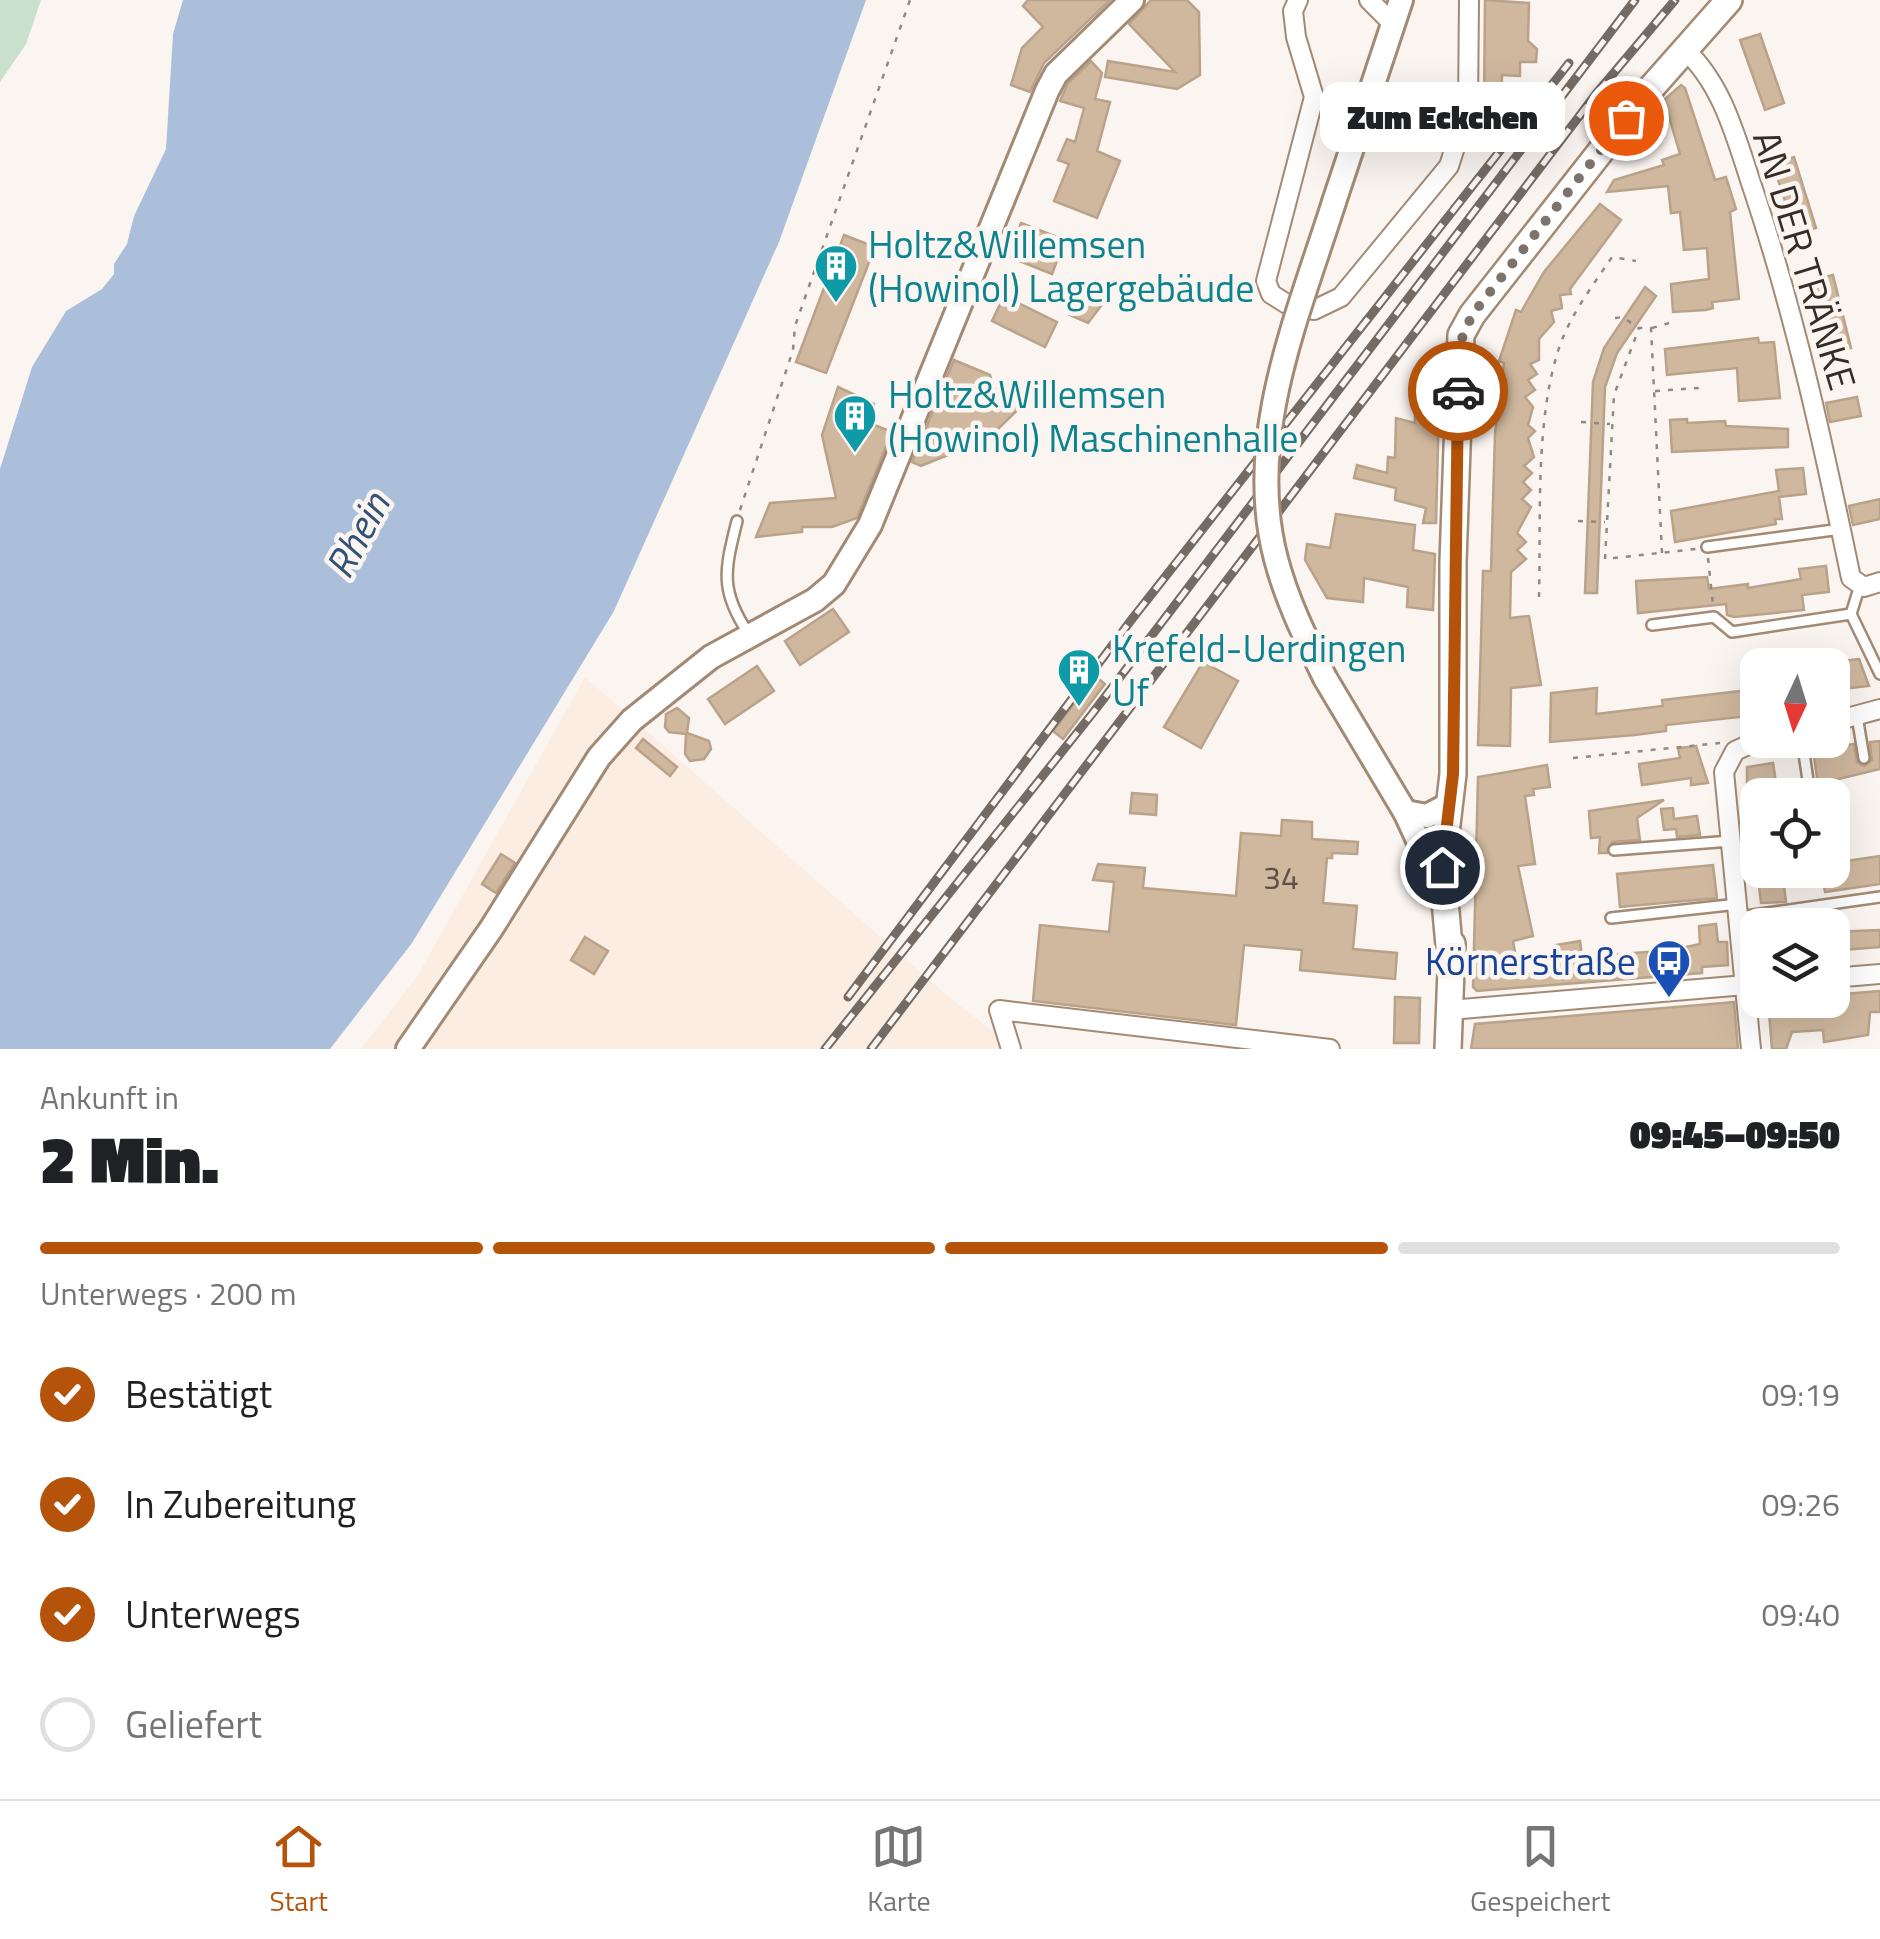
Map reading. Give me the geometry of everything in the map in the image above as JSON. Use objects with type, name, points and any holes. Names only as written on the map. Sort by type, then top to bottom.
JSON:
[{"type":"main road","points":[[1450,957],[1442,893],[1453,774],[1453,547],[1461,335],[1472,315],[1684,49],[1729,0]]},
{"type":"main road","points":[[1448,1049],[1450,957],[1460,843],[1453,774]]},
{"type":"street","points":[[408,1049],[491,930],[599,757],[669,688],[750,634],[814,600],[848,568],[870,526],[1046,91],[1056,74],[1132,0]]},
{"type":"street","points":[[1298,0],[1293,11],[1296,37],[1314,98],[1266,281],[1271,294],[1287,304],[1314,310],[1341,298],[1449,166],[1468,106],[1469,0]]},
{"type":"street","points":[[1370,0],[1392,23]]},
{"type":"street","points":[[1400,0],[1284,362],[1268,455],[1267,509],[1275,558],[1294,612],[1325,678],[1405,812],[1442,893]]},
{"type":"street","name":"AN DER TRÄNKE","points":[[1684,49],[1714,86],[1766,228],[1815,404],[1851,578],[1860,586]]},
{"type":"street","points":[[1860,586],[1880,582]]},
{"type":"street","points":[[1850,718],[1880,708]]},
{"type":"street","points":[[1740,751],[1726,762],[1724,772],[1740,917]]},
{"type":"street","points":[[1405,812],[1427,816],[1450,804]]},
{"type":"street","points":[[1850,976],[1880,974]]},
{"type":"street","points":[[1450,1010],[1740,986]]},
{"type":"street","points":[[1011,1049],[999,1010],[1330,1049]]},
{"type":"street","points":[[1752,1018],[1752,1049]]},
{"type":"lane","points":[[737,521],[724,576],[734,612],[750,634]]},
{"type":"lane","points":[[1707,547],[1841,529]]},
{"type":"lane","points":[[1860,586],[1851,614],[1880,674]]},
{"type":"lane","points":[[1652,626],[1714,618],[1732,632],[1851,614]]},
{"type":"lane","points":[[1858,716],[1864,758]]},
{"type":"lane","points":[[1614,850],[1732,841]]},
{"type":"lane","points":[[1610,918],[1739,911],[1880,897]]},
{"type":"path","points":[[737,521],[751,464],[793,350],[795,326],[910,0]]},
{"type":"path","points":[[1539,597],[1548,390],[1558,348],[1574,314],[1612,257],[1636,261]]},
{"type":"path","points":[[1615,318],[1623,317],[1639,328],[1669,324]]},
{"type":"path","points":[[1639,328],[1614,395],[1605,559],[1707,547],[1714,618]]},
{"type":"path","points":[[1651,328],[1662,553]]},
{"type":"path","points":[[1654,391],[1698,388],[1700,384]]},
{"type":"path","points":[[1581,422],[1611,425]]},
{"type":"path","points":[[1578,521],[1606,523]]},
{"type":"path","points":[[1573,758],[1706,741],[1740,743]]},
{"type":"shaded area","points":[[585,677],[950,998],[994,1032],[1004,1029],[1011,1049],[361,1049],[418,975]]},
{"type":"green space","points":[[0,0],[41,0],[26,44],[0,82]]},
{"type":"water","name":"Rhein","points":[[183,0],[866,0],[779,242],[614,611],[412,943],[330,1049],[0,1049],[0,469],[32,367],[66,311],[102,289],[114,274],[114,264],[127,244],[134,216],[166,149],[173,34]]},
{"type":"building","points":[[1028,0],[1110,0],[1044,63],[1030,92],[1011,85],[1022,48],[1043,27],[1023,6]]},
{"type":"building","points":[[1151,0],[1187,0],[1199,12],[1200,75],[1177,89],[1105,77],[1108,61],[1175,72],[1129,24]]},
{"type":"building","points":[[1485,0],[1529,3],[1528,41],[1537,49],[1536,62],[1520,62],[1520,76],[1502,75],[1501,105],[1484,104]]},
{"type":"building","points":[[1760,34],[1784,103],[1765,110],[1740,40]]},
{"type":"building","points":[[1091,61],[1102,73],[1095,99],[1110,102],[1097,151],[1120,161],[1097,218],[1054,201],[1069,164],[1058,160],[1067,139],[1075,142],[1084,108],[1060,101],[1068,83]]},
{"type":"building","points":[[1681,85],[1715,180],[1726,177],[1736,209],[1730,212],[1739,299],[1712,302],[1713,308],[1706,310],[1673,312],[1671,284],[1709,279],[1707,248],[1684,250],[1680,212],[1671,213],[1668,186],[1607,192],[1614,180],[1664,165],[1662,160],[1680,154],[1664,100]]},
{"type":"building","points":[[1794,157],[1816,228],[1796,235],[1773,164]]},
{"type":"building","points":[[1600,204],[1621,220],[1570,289],[1571,294],[1560,295],[1562,308],[1551,311],[1554,322],[1539,339],[1539,360],[1530,364],[1537,374],[1528,380],[1535,390],[1525,397],[1533,407],[1528,425],[1535,431],[1528,438],[1534,457],[1524,466],[1532,473],[1523,482],[1531,490],[1522,499],[1531,507],[1517,533],[1526,542],[1517,550],[1526,559],[1511,572],[1510,618],[1529,616],[1541,685],[1511,688],[1510,746],[1478,745],[1483,571],[1491,571],[1495,433],[1504,363],[1499,361],[1516,310],[1521,312],[1544,272]]},
{"type":"building","points":[[1021,223],[1065,240],[1052,274],[1007,256]]},
{"type":"building","name":"Holtz&Willemsen (Howinol) Lagergebäude","points":[[844,235],[875,247],[826,373],[796,362]]},
{"type":"building","points":[[1833,275],[1851,348],[1831,353],[1812,280]]},
{"type":"building","points":[[1645,287],[1656,296],[1617,353],[1605,387],[1597,593],[1585,593],[1593,382],[1604,348]]},
{"type":"building","points":[[1088,290],[1104,302],[1088,323],[1070,315]]},
{"type":"building","points":[[1004,296],[1057,322],[1045,347],[992,321]]},
{"type":"building","points":[[1758,338],[1759,343],[1774,342],[1780,398],[1739,401],[1737,368],[1667,375],[1665,349]]},
{"type":"building","points":[[954,360],[990,375],[993,387],[1034,394],[998,429],[971,446],[921,466],[912,462]]},
{"type":"building","points":[[1440,367],[1436,523],[1423,523],[1426,508],[1395,500],[1396,488],[1354,478],[1357,465],[1387,473],[1388,457],[1395,458],[1396,418],[1415,423],[1415,402]]},
{"type":"building","points":[[838,387],[874,404],[867,422],[892,432],[857,518],[832,527],[802,527],[802,532],[756,537],[770,503],[836,498],[822,435]]},
{"type":"building","points":[[1857,397],[1861,416],[1830,422],[1826,403]]},
{"type":"building","points":[[1687,419],[1687,423],[1725,421],[1726,426],[1788,429],[1788,447],[1672,452],[1670,420]]},
{"type":"building","points":[[1803,468],[1806,494],[1779,497],[1782,519],[1775,519],[1776,524],[1675,542],[1671,511],[1779,491],[1776,470]]},
{"type":"building","points":[[1880,499],[1880,519],[1853,525],[1849,506]]},
{"type":"building","points":[[1336,514],[1415,525],[1413,550],[1435,554],[1433,610],[1407,607],[1408,587],[1364,578],[1363,602],[1327,598],[1305,560],[1307,544],[1330,548]]},
{"type":"building","points":[[1826,566],[1829,592],[1802,595],[1804,610],[1734,617],[1727,615],[1726,604],[1638,613],[1636,581],[1707,577],[1709,589],[1748,584],[1748,588],[1801,579],[1799,569]]},
{"type":"building","points":[[833,609],[849,632],[800,665],[785,641]]},
{"type":"building","points":[[1859,659],[1869,686],[1850,688],[1850,660]]},
{"type":"building","points":[[1203,662],[1238,681],[1201,748],[1164,727]]},
{"type":"building","points":[[757,666],[774,691],[725,724],[708,699]]},
{"type":"building","name":"Krefeld-Uerdingen Uf","points":[[1095,676],[1105,684],[1063,739],[1053,731]]},
{"type":"building","points":[[1597,688],[1596,714],[1663,706],[1662,700],[1740,691],[1740,717],[1666,725],[1666,731],[1550,742],[1551,693]]},
{"type":"building","points":[[677,708],[689,718],[687,733],[709,741],[711,749],[704,759],[690,761],[685,754],[686,734],[669,732],[665,727],[666,714]]},
{"type":"building","points":[[643,739],[677,767],[670,776],[636,748]]},
{"type":"building","points":[[1880,741],[1880,769],[1843,778],[1817,778],[1814,758],[1850,758],[1850,745],[1854,744],[1857,762],[1864,766],[1872,760],[1870,742]]},
{"type":"building","points":[[1696,746],[1708,783],[1691,785],[1691,778],[1642,785],[1639,764],[1680,758],[1678,748]]},
{"type":"building","points":[[1773,763],[1775,778],[1747,778],[1747,767]]},
{"type":"building","points":[[1547,765],[1550,787],[1533,789],[1534,795],[1525,796],[1535,864],[1518,866],[1533,936],[1513,941],[1519,975],[1558,971],[1556,945],[1580,941],[1582,957],[1673,950],[1700,944],[1699,926],[1716,924],[1718,942],[1727,942],[1728,965],[1702,967],[1702,973],[1477,991],[1473,987],[1476,867],[1470,862],[1476,858],[1478,777]]},
{"type":"building","points":[[1132,793],[1157,795],[1156,815],[1130,813]]},
{"type":"building","points":[[1664,800],[1637,818],[1640,840],[1612,842],[1607,853],[1599,853],[1600,837],[1591,838],[1589,811]]},
{"type":"building","points":[[1673,808],[1674,819],[1697,816],[1700,835],[1677,837],[1676,829],[1664,830],[1661,809]]},
{"type":"building","points":[[1282,820],[1312,822],[1312,839],[1358,842],[1357,854],[1332,853],[1332,858],[1327,858],[1323,903],[1357,906],[1353,949],[1397,953],[1395,979],[1300,970],[1302,950],[1244,945],[1236,1025],[1033,1001],[1040,925],[1109,932],[1114,882],[1093,880],[1098,864],[1145,868],[1143,888],[1236,896],[1241,833],[1281,836]]},
{"type":"building","points":[[501,854],[515,863],[496,893],[482,884]]},
{"type":"building","points":[[1880,856],[1880,884],[1825,892],[1824,888],[1850,888],[1850,860]]},
{"type":"building","points":[[1713,865],[1717,898],[1620,907],[1617,874]]},
{"type":"building","points":[[1759,888],[1784,888],[1786,902],[1761,903]]},
{"type":"building","points":[[1880,930],[1880,947],[1850,950],[1850,931]]},
{"type":"building","points":[[585,937],[608,951],[594,974],[571,960]]},
{"type":"building","points":[[1880,991],[1880,1012],[1870,1012],[1868,1035],[1824,1042],[1823,1030],[1792,1032],[1786,1049],[1772,1049],[1769,1018],[1850,1018],[1850,994]]},
{"type":"building","points":[[1395,997],[1420,998],[1419,1043],[1394,1043]]},
{"type":"building","points":[[1734,1002],[1738,1049],[1471,1049],[1475,1024]]},
{"type":"railway","points":[[825,1049],[1092,714],[1635,0]]},
{"type":"railway","points":[[871,1049],[1596,94],[1675,0]]},
{"type":"railway","points":[[848,997],[1132,619],[1569,63]]},
{"type":"way so far","points":[[1458,391],[1460,343],[1472,315],[1626,118]]},
{"type":"place","name":"Zum Eckchen","points":[[1626,118]]},
{"type":"place","name":"Holtz&Willemsen (Howinol) Lagergebäude","points":[[836,304]]},
{"type":"place","name":"Holtz&Willemsen (Howinol) Maschinenhalle","points":[[855,454]]},
{"type":"place","name":"Krefeld-Uerdingen Uf","points":[[1079,708]]},
{"type":"place","name":"Körnerstraße","points":[[1669,999]]},
{"type":"route","points":[[1442,867],[1453,774],[1458,391]]}]
